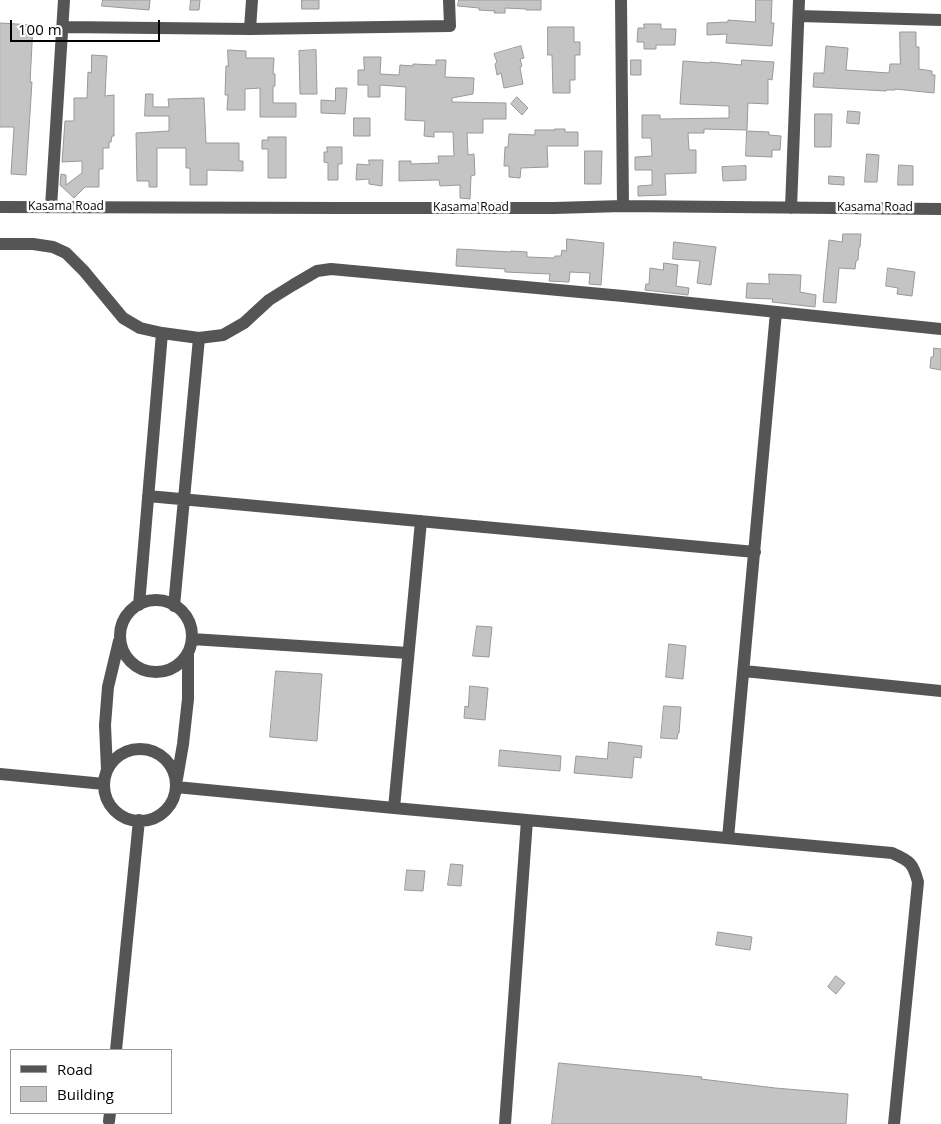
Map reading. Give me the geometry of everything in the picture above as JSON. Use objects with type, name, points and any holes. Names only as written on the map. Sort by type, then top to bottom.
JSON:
[{"type":"street","points":[[51,207],[64,0]]},
{"type":"street","points":[[250,29],[252,0]]},
{"type":"street","points":[[63,27],[250,29],[450,26],[449,0]]},
{"type":"street","points":[[621,0],[623,206]]},
{"type":"street","points":[[791,208],[799,0]]},
{"type":"street","points":[[799,16],[941,20]]},
{"type":"street","name":"Kasama Road","points":[[0,207],[554,208],[623,206],[941,209]]},
{"type":"street","points":[[0,244],[32,244],[53,247],[66,253],[84,271],[123,318],[140,328],[199,338],[223,335],[244,323],[269,300],[293,285],[317,271],[331,269],[614,295],[941,329]]},
{"type":"street","points":[[728,838],[776,312]]},
{"type":"street","points":[[139,605],[162,333]]},
{"type":"street","points":[[174,606],[199,338]]},
{"type":"street","points":[[148,496],[755,552]]},
{"type":"street","points":[[394,808],[421,521]]},
{"type":"street","points":[[119,640],[128,659],[139,668],[152,672],[173,668],[184,658],[188,652],[192,632],[184,614],[174,606],[160,601],[146,602],[133,609],[123,620],[119,632],[119,640],[108,687],[105,724],[107,770],[104,784],[106,797],[114,809],[125,817],[139,820],[154,818],[165,811],[173,800],[183,744],[188,699],[188,652]]},
{"type":"street","points":[[192,639],[408,653]]},
{"type":"street","points":[[744,671],[941,691]]},
{"type":"street","points":[[107,770],[116,759],[128,752],[135,750],[149,751],[156,753],[167,761],[175,773],[176,784]]},
{"type":"street","points":[[0,774],[104,784]]},
{"type":"street","points":[[176,784],[394,808],[892,853],[906,859],[914,868],[918,882],[894,1124]]},
{"type":"street","points":[[116,1049],[139,820]]},
{"type":"street","points":[[505,1124],[527,820]]},
{"type":"building","points":[[103,0],[150,0],[149,10],[102,6]]},
{"type":"building","points":[[191,0],[200,0],[199,10],[190,10]]},
{"type":"building","points":[[302,0],[319,0],[319,9],[302,9]]},
{"type":"building","points":[[459,0],[541,0],[541,10],[505,8],[505,13],[494,13],[495,11],[458,6]]},
{"type":"building","points":[[756,0],[772,0],[771,23],[774,23],[772,46],[726,43],[727,34],[707,35],[707,23],[728,22],[728,20],[755,22]]},
{"type":"building","points":[[0,23],[33,25],[30,82],[32,82],[26,175],[11,174],[14,127],[0,127]]},
{"type":"building","points":[[644,24],[661,24],[661,29],[676,29],[675,45],[656,45],[656,49],[644,49],[644,42],[637,42],[638,28],[644,28]]},
{"type":"building","points":[[548,27],[574,27],[574,42],[580,42],[580,55],[575,55],[575,80],[570,80],[570,93],[553,93],[552,55],[548,55]]},
{"type":"building","points":[[900,32],[916,32],[916,47],[919,47],[919,69],[932,71],[932,75],[935,75],[934,93],[895,89],[886,91],[813,87],[814,73],[824,73],[826,46],[848,48],[846,70],[889,73],[890,64],[900,64]]},
{"type":"building","points":[[521,46],[524,58],[520,59],[523,84],[504,88],[501,73],[497,75],[495,64],[497,62],[494,54]]},
{"type":"building","points":[[228,50],[246,51],[246,58],[274,58],[273,74],[275,74],[275,86],[273,86],[273,103],[296,103],[296,117],[260,117],[260,88],[245,89],[245,110],[227,110],[228,95],[225,95]]},
{"type":"building","points":[[316,50],[317,94],[300,94],[299,51]]},
{"type":"building","points":[[92,55],[107,56],[105,96],[114,95],[114,136],[112,136],[111,142],[109,142],[109,148],[103,148],[103,169],[99,169],[99,187],[85,187],[74,198],[60,185],[61,174],[66,175],[66,185],[82,173],[82,161],[62,162],[65,121],[74,121],[74,98],[87,98],[88,72],[91,73]]},
{"type":"building","points":[[364,57],[381,57],[380,74],[399,75],[400,65],[436,65],[436,60],[446,60],[445,77],[474,78],[473,94],[452,98],[452,102],[506,103],[506,119],[483,119],[483,133],[467,133],[468,155],[474,154],[475,175],[471,176],[470,199],[460,198],[460,185],[440,186],[439,180],[399,181],[399,161],[411,161],[411,164],[439,163],[438,156],[454,156],[453,132],[434,132],[434,137],[424,136],[425,121],[405,120],[406,87],[380,85],[380,97],[368,97],[368,85],[358,85],[358,70],[364,70]]},
{"type":"building","points":[[631,60],[641,60],[641,75],[631,75]]},
{"type":"building","points":[[742,60],[774,62],[772,80],[768,79],[768,104],[748,103],[747,130],[704,129],[704,133],[688,133],[689,150],[696,150],[696,173],[665,174],[666,195],[638,196],[638,186],[652,185],[652,170],[635,170],[635,157],[652,156],[651,138],[642,138],[642,115],[660,115],[660,119],[729,118],[729,106],[680,104],[683,61],[741,65]]},
{"type":"building","points":[[336,88],[347,88],[345,114],[321,113],[321,100],[335,101]]},
{"type":"building","points":[[146,94],[153,94],[153,107],[169,107],[168,99],[204,98],[206,143],[239,143],[239,161],[243,161],[243,171],[207,170],[207,185],[190,185],[190,168],[186,168],[186,148],[157,148],[157,187],[149,187],[149,181],[137,181],[136,133],[169,131],[169,116],[145,116]]},
{"type":"building","points":[[517,97],[528,108],[522,115],[511,104]]},
{"type":"building","points":[[848,111],[860,112],[859,124],[847,123]]},
{"type":"building","points":[[815,114],[832,114],[831,147],[815,147]]},
{"type":"building","points":[[354,118],[370,118],[370,136],[354,136]]},
{"type":"building","points":[[565,129],[565,132],[578,132],[578,146],[547,146],[548,167],[521,168],[520,178],[509,177],[509,166],[504,166],[505,147],[508,147],[509,134],[535,135],[535,130]]},
{"type":"building","points":[[747,131],[769,132],[769,135],[781,136],[780,150],[772,150],[772,157],[746,156]]},
{"type":"building","points":[[268,137],[286,137],[286,178],[268,178],[268,149],[262,149],[262,140],[268,140]]},
{"type":"building","points":[[327,147],[342,147],[342,164],[338,164],[338,180],[328,180],[328,163],[324,162],[324,152],[327,152]]},
{"type":"building","points":[[585,151],[602,151],[601,184],[585,184]]},
{"type":"building","points":[[867,154],[879,155],[877,182],[865,182]]},
{"type":"building","points":[[369,160],[383,160],[382,186],[369,184],[369,179],[356,180],[357,164],[369,165]]},
{"type":"building","points":[[899,165],[913,166],[913,185],[898,185]]},
{"type":"building","points":[[746,166],[746,180],[723,181],[722,167]]},
{"type":"building","points":[[829,176],[844,177],[844,185],[829,184]]},
{"type":"building","points":[[843,234],[861,234],[858,260],[856,261],[855,269],[839,268],[836,303],[823,302],[829,240],[842,242]]},
{"type":"building","points":[[567,239],[604,243],[601,285],[589,284],[590,273],[570,272],[569,282],[549,281],[550,274],[505,272],[505,269],[456,266],[457,249],[527,252],[527,257],[554,258],[555,256],[561,256],[562,250],[566,251]]},
{"type":"building","points":[[674,242],[716,247],[711,285],[697,283],[700,261],[673,259]]},
{"type":"building","points":[[664,263],[678,265],[676,286],[689,288],[688,295],[645,290],[646,284],[649,284],[650,268],[663,270]]},
{"type":"building","points":[[888,268],[915,272],[912,296],[897,294],[898,288],[886,286]]},
{"type":"building","points":[[769,274],[801,275],[800,292],[816,295],[815,307],[772,302],[773,299],[746,298],[747,283],[769,284]]},
{"type":"building","points":[[934,348],[941,349],[941,370],[930,368]]},
{"type":"building","points":[[477,626],[492,627],[489,657],[473,656]]},
{"type":"building","points":[[669,644],[686,646],[683,679],[666,677]]},
{"type":"building","points":[[276,671],[322,674],[317,741],[270,737]]},
{"type":"building","points":[[470,686],[488,688],[485,720],[464,718],[465,706],[468,707]]},
{"type":"building","points":[[664,706],[681,707],[677,739],[661,738]]},
{"type":"building","points":[[609,742],[642,746],[641,758],[634,757],[632,778],[574,773],[576,756],[607,759]]},
{"type":"building","points":[[500,750],[561,756],[560,771],[499,766]]},
{"type":"building","points":[[451,864],[463,865],[461,886],[448,885]]},
{"type":"building","points":[[407,870],[425,871],[423,891],[405,890]]},
{"type":"building","points":[[718,932],[752,937],[750,950],[716,945]]},
{"type":"building","points":[[836,976],[845,983],[836,994],[828,987]]},
{"type":"building","points":[[559,1063],[702,1077],[701,1079],[775,1088],[848,1094],[846,1124],[552,1124]]}]
